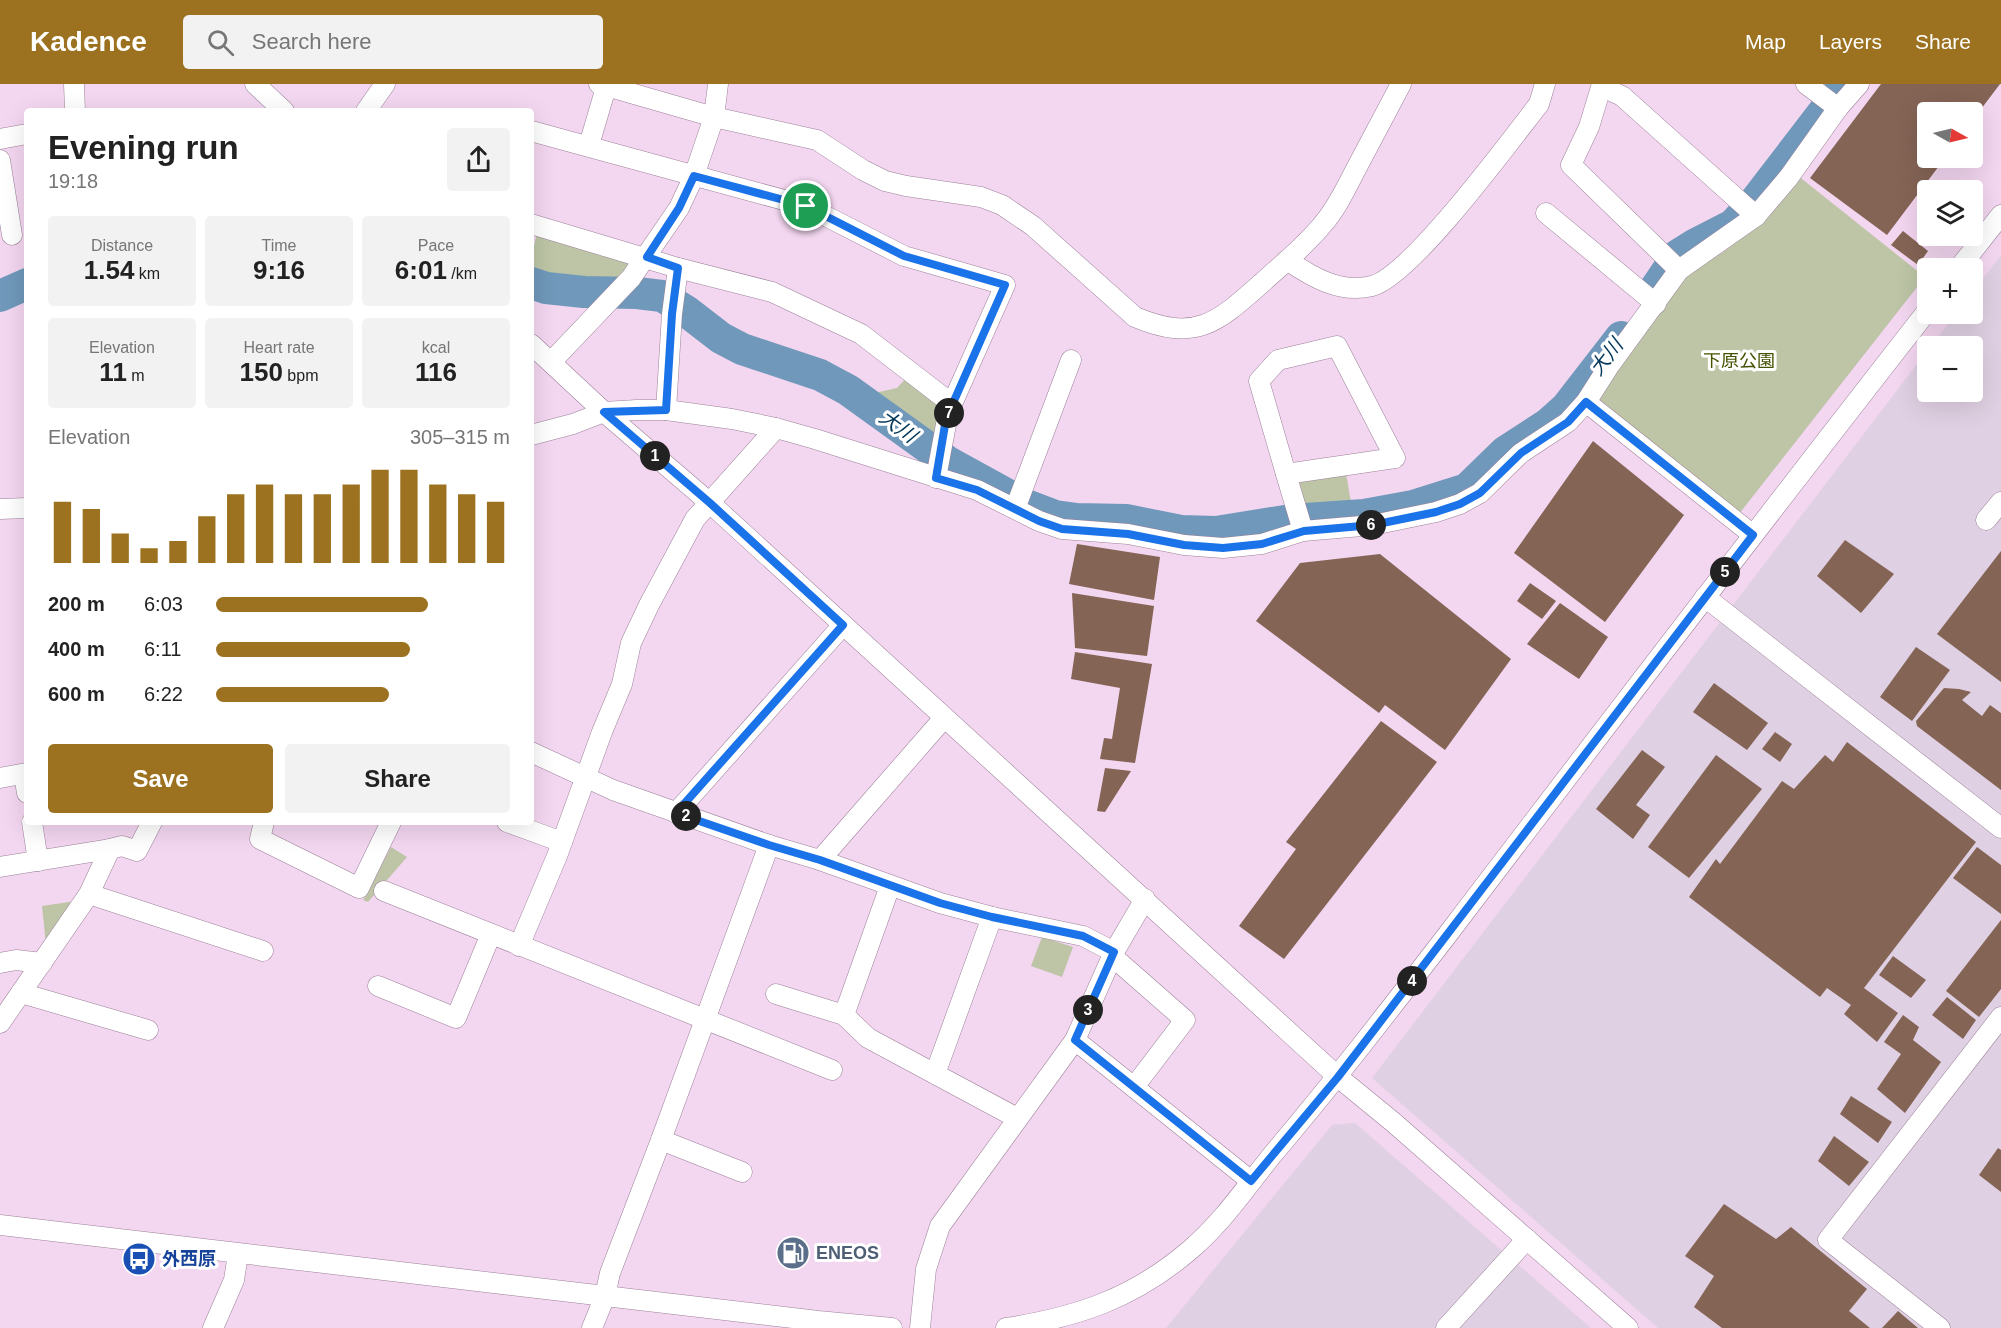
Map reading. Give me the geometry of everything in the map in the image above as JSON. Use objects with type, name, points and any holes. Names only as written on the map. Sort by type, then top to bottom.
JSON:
[{"type":"street","points":[[74,84],[75,108]]},
{"type":"street","points":[[255,84],[281,108]]},
{"type":"street","points":[[368,108],[385,84]]},
{"type":"street","points":[[551,362],[631,279],[679,208],[694,176],[714,117],[718,84]]},
{"type":"street","points":[[589,145],[604,85],[714,117],[818,140],[885,181],[981,197],[1002,205],[1033,226],[1135,317],[1172,329],[1190,329],[1210,324],[1233,308],[1324,224],[1340,200],[1401,84]]},
{"type":"street","points":[[1287,260],[1311,277],[1334,285],[1356,288],[1375,286],[1399,270],[1437,231],[1539,104],[1545,84]]},
{"type":"street","points":[[534,434],[573,424],[604,412],[666,410],[732,419],[939,464],[977,490],[1062,529],[1128,534],[1184,545],[1223,548],[1262,544],[1303,530],[1373,525],[1436,512],[1460,504],[1480,493],[1521,453],[1568,422],[1586,402],[1609,366],[1656,304],[1674,265],[1756,216],[1789,177],[1825,99],[1859,84]]},
{"type":"street","points":[[1674,265],[1571,165],[1589,127],[1602,86],[1622,96],[1756,216]]},
{"type":"street","points":[[534,132],[806,206],[904,256],[1005,285],[946,419],[939,464]]},
{"type":"street","points":[[0,139],[24,135]]},
{"type":"street","points":[[0,160],[13,235]]},
{"type":"street","points":[[1546,213],[1656,304]]},
{"type":"street","points":[[1967,258],[2001,215]]},
{"type":"street","points":[[534,225],[647,257],[677,274],[772,292],[861,334],[952,404]]},
{"type":"street","points":[[666,410],[677,274]]},
{"type":"street","points":[[1006,1328],[1084,1320],[1191,1249],[1217,1222],[1338,1077],[1917,324]]},
{"type":"street","points":[[1286,474],[1395,458],[1337,346],[1278,360],[1259,381],[1295,506],[1303,530]]},
{"type":"street","points":[[534,347],[604,412],[710,503],[1338,1077],[1393,1122],[1628,1328]]},
{"type":"street","points":[[1015,509],[1071,360]]},
{"type":"street","points":[[1586,402],[1753,535]]},
{"type":"street","points":[[519,946],[562,842],[622,684],[631,644],[649,605],[695,519],[776,428]]},
{"type":"street","points":[[1986,520],[2001,502]]},
{"type":"street","points":[[0,509],[24,507]]},
{"type":"street","points":[[1705,597],[2001,828]]},
{"type":"street","points":[[676,813],[843,625]]},
{"type":"street","points":[[820,860],[944,717]]},
{"type":"street","points":[[534,753],[585,777],[676,813],[820,860],[940,903],[992,917],[1083,936],[1113,954],[1185,1020],[1134,1087]]},
{"type":"street","points":[[0,778],[24,780]]},
{"type":"street","points":[[32,825],[38,861]]},
{"type":"street","points":[[0,867],[122,846],[137,851],[150,825]]},
{"type":"street","points":[[263,825],[260,839],[358,888],[390,825]]},
{"type":"street","points":[[515,825],[562,842]]},
{"type":"street","points":[[592,1328],[605,1296],[610,1273],[769,845]]},
{"type":"street","points":[[0,1023],[89,894],[110,849]]},
{"type":"street","points":[[844,1015],[890,886]]},
{"type":"street","points":[[384,891],[832,1070]]},
{"type":"street","points":[[89,894],[263,951]]},
{"type":"street","points":[[920,1328],[926,1269],[940,1226],[1075,1040],[1113,954],[1145,899]]},
{"type":"street","points":[[935,1074],[992,917]]},
{"type":"street","points":[[378,986],[456,1018],[491,934]]},
{"type":"street","points":[[0,963],[16,960],[42,963]]},
{"type":"street","points":[[21,993],[148,1030]]},
{"type":"street","points":[[776,994],[844,1015],[868,1038],[1017,1118]]},
{"type":"street","points":[[1940,1328],[1828,1240],[2001,1017]]},
{"type":"street","points":[[1075,1040],[1251,1181]]},
{"type":"street","points":[[661,1140],[742,1172]]},
{"type":"street","points":[[0,1225],[892,1328]]},
{"type":"street","points":[[1450,1327],[1527,1239]]},
{"type":"street","points":[[213,1328],[234,1280],[238,1254]]},
{"type":"shaded area","points":[[2001,255],[2001,1328],[1658,1328],[1372,1078],[1917,364],[1917,402],[1983,402],[1983,336],[1939,336],[1948,324],[1983,324],[1983,279]]},
{"type":"shaded area","points":[[1355,1123],[1591,1328],[1166,1328],[1332,1125]]},
{"type":"green space","name":"下原公園","points":[[1797,175],[1917,271],[1917,287],[1739,514],[1596,400],[1669,297],[1700,263],[1722,253],[1753,229]]},
{"type":"green space","points":[[538,229],[623,254],[629,267],[612,289],[546,285],[534,280],[534,246]]},
{"type":"green space","points":[[910,374],[950,405],[938,451],[861,396],[897,388]]},
{"type":"green space","points":[[1345,467],[1352,509],[1300,516],[1293,486],[1299,474]]},
{"type":"green space","points":[[391,847],[407,857],[368,902],[363,900]]},
{"type":"green space","points":[[76,901],[46,945],[42,906]]},
{"type":"green space","points":[[1042,937],[1073,947],[1062,977],[1031,966]]},
{"type":"building","points":[[1881,84],[2000,84],[1983,106],[1983,102],[1917,102],[1917,168],[1937,168],[1928,180],[1917,180],[1917,195],[1887,235],[1810,178]]},
{"type":"building","points":[[1903,231],[1917,242],[1917,246],[1922,246],[1928,251],[1923,258],[1917,258],[1917,264],[1891,245]]},
{"type":"building","points":[[1593,441],[1684,515],[1605,622],[1514,553]]},
{"type":"building","points":[[1845,540],[1894,574],[1861,613],[1817,576]]},
{"type":"building","points":[[1077,544],[1160,557],[1154,600],[1069,584]]},
{"type":"building","points":[[2001,551],[2001,682],[1937,634]]},
{"type":"building","points":[[1380,554],[1511,659],[1445,750],[1385,705],[1379,713],[1256,621],[1300,563]]},
{"type":"building","points":[[1530,583],[1556,601],[1542,619],[1517,601]]},
{"type":"building","points":[[1072,593],[1154,606],[1147,656],[1075,648]]},
{"type":"building","points":[[1560,603],[1608,637],[1579,679],[1527,644]]},
{"type":"building","points":[[1916,647],[1950,670],[1912,721],[1880,697]]},
{"type":"building","points":[[1075,652],[1152,664],[1135,763],[1100,759],[1104,738],[1112,739],[1120,688],[1071,679]]},
{"type":"building","points":[[1714,683],[1768,723],[1747,750],[1693,712]]},
{"type":"building","points":[[1944,688],[1971,692],[1962,700],[1982,716],[1990,705],[2001,713],[2001,790],[1917,726],[1916,721]]},
{"type":"building","points":[[1381,721],[1437,762],[1284,959],[1239,926],[1296,849],[1286,842]]},
{"type":"building","points":[[1775,732],[1792,744],[1780,762],[1762,749]]},
{"type":"building","points":[[1847,742],[1976,842],[1864,988],[1898,1013],[1877,1042],[1844,1014],[1851,1005],[1827,988],[1820,997],[1689,897],[1716,859],[1720,864],[1782,781],[1794,789],[1825,755],[1833,762]]},
{"type":"building","points":[[1642,750],[1665,767],[1636,805],[1650,815],[1633,839],[1596,809]]},
{"type":"building","points":[[1716,755],[1762,789],[1689,878],[1648,847]]},
{"type":"building","points":[[1105,768],[1131,771],[1105,812],[1097,811]]},
{"type":"building","points":[[1977,847],[2001,865],[2001,914],[1953,878]]},
{"type":"building","points":[[2001,920],[2001,989],[1979,1017],[1946,991]]},
{"type":"building","points":[[1893,956],[1926,980],[1911,998],[1879,975]]},
{"type":"building","points":[[1947,997],[1976,1020],[1963,1039],[1932,1015]]},
{"type":"building","points":[[1903,1015],[1919,1027],[1913,1040],[1941,1062],[1905,1113],[1877,1089],[1901,1054],[1884,1042]]},
{"type":"building","points":[[1851,1096],[1892,1122],[1878,1143],[1840,1114]]},
{"type":"building","points":[[1834,1136],[1869,1162],[1849,1186],[1818,1161]]},
{"type":"building","points":[[1998,1148],[2001,1150],[2001,1192],[1979,1175]]},
{"type":"building","points":[[1724,1204],[1776,1239],[1791,1227],[1867,1289],[1849,1311],[1870,1328],[1722,1328],[1694,1307],[1714,1276],[1685,1256]]},
{"type":"building","points":[[1898,1311],[1918,1328],[1882,1328]]},
{"type":"waterway","name":"大川","points":[[1653,292],[1678,255],[1733,225],[1756,200],[1845,84]]},
{"type":"waterway","name":"大川","points":[[534,284],[546,288],[584,292],[662,296],[721,338],[742,349],[820,375],[848,390],[948,462],[1026,505],[1055,516],[1126,520],[1181,531],[1216,532],[1291,520],[1364,515],[1413,506],[1467,489],[1505,452],[1548,424],[1566,408],[1621,337]]},
{"type":"waterway","name":"大川","points":[[0,296],[24,285]]},
{"type":"place","name":"ENEOS","points":[[793,1253]]},
{"type":"place","name":"外西原","points":[[139,1259]]},
{"type":"route","points":[[694,176],[806,206],[904,256],[1005,285],[946,419],[936,478],[977,490],[1039,521],[1062,529],[1128,534],[1184,545],[1223,548],[1262,544],[1304,531],[1373,525],[1436,512],[1460,504],[1480,493],[1521,453],[1568,422],[1586,402],[1753,535],[1338,1077],[1251,1181],[1075,1040],[1114,952],[1083,936],[1062,930],[992,917],[940,903],[820,860],[676,813],[843,625],[710,503],[604,412],[666,410],[668,357],[678,268],[647,257],[679,208],[694,176]]}]
